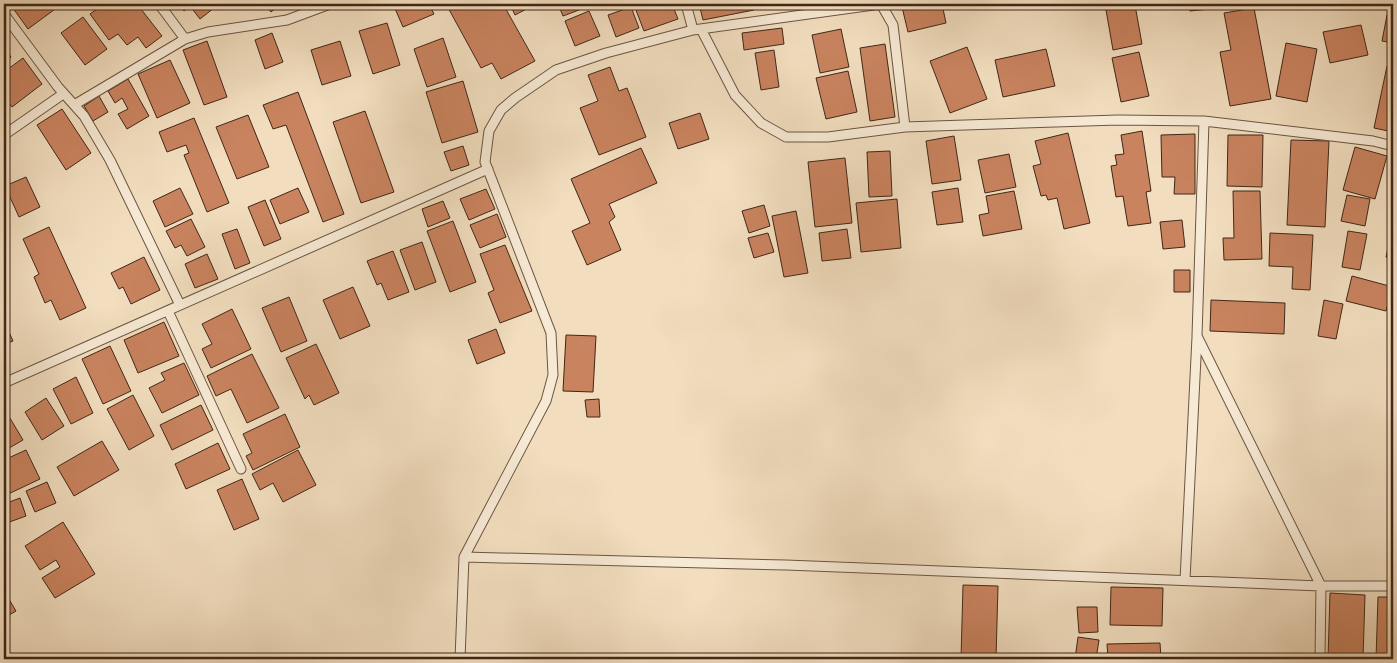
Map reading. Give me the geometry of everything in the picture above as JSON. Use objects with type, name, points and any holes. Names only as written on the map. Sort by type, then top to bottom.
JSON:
[{"type":"lane","points":[[159,4],[185,39]]},
{"type":"lane","points":[[74,105],[185,39],[208,32],[288,20],[330,4]]},
{"type":"lane","points":[[686,4],[697,29],[734,95],[762,123],[786,137],[828,137],[905,127],[1118,120],[1204,120],[1373,141],[1393,146]]},
{"type":"lane","points":[[460,659],[464,557],[546,401],[553,374],[550,333],[485,162],[490,131],[501,110],[556,70],[606,53],[697,29],[881,4],[893,25],[905,127]]},
{"type":"lane","points":[[4,14],[74,105],[110,160],[180,305]]},
{"type":"lane","points":[[4,135],[64,94]]},
{"type":"lane","points":[[1185,580],[1197,336],[1204,120]]},
{"type":"lane","points":[[4,383],[488,169]]},
{"type":"lane","points":[[168,311],[242,469]]},
{"type":"lane","points":[[1197,336],[1322,586],[1320,659]]},
{"type":"lane","points":[[464,557],[786,565],[1322,586],[1393,586]]},
{"type":"building","points":[[10,4],[62,4],[28,29]]},
{"type":"building","points":[[104,4],[137,4],[162,36],[146,48],[138,37],[127,45],[118,34],[109,40],[90,14]]},
{"type":"building","points":[[178,4],[219,4],[200,19],[190,6],[184,11]]},
{"type":"building","points":[[265,4],[281,4],[271,12]]},
{"type":"building","points":[[393,4],[429,4],[434,14],[403,27]]},
{"type":"building","points":[[446,4],[503,4],[535,61],[501,79],[492,63],[481,68]]},
{"type":"building","points":[[510,4],[536,4],[515,15]]},
{"type":"building","points":[[558,4],[595,4],[563,16]]},
{"type":"building","points":[[672,4],[678,19],[644,31],[634,5]]},
{"type":"building","points":[[699,4],[753,4],[754,10],[703,20]]},
{"type":"building","points":[[915,4],[942,4],[946,23],[908,32],[902,7]]},
{"type":"building","points":[[1190,4],[1230,4],[1230,7],[1190,11]]},
{"type":"building","points":[[1135,5],[1142,44],[1113,50],[1106,10]]},
{"type":"building","points":[[631,7],[639,28],[616,37],[608,15]]},
{"type":"building","points":[[1254,8],[1271,99],[1230,106],[1220,52],[1231,50],[1224,13]]},
{"type":"building","points":[[589,11],[600,36],[575,46],[565,21]]},
{"type":"building","points":[[1387,15],[1393,17],[1393,43],[1382,41]]},
{"type":"building","points":[[83,17],[107,49],[85,65],[61,33]]},
{"type":"building","points":[[387,23],[400,65],[373,74],[359,31]]},
{"type":"building","points":[[1361,25],[1368,55],[1330,63],[1323,32]]},
{"type":"building","points":[[782,28],[784,44],[744,50],[742,33]]},
{"type":"building","points":[[841,29],[849,67],[820,73],[812,35]]},
{"type":"building","points":[[272,33],[283,62],[265,69],[255,40]]},
{"type":"building","points":[[443,38],[456,77],[427,87],[414,49]]},
{"type":"building","points":[[207,41],[227,97],[204,105],[183,50]]},
{"type":"building","points":[[340,41],[351,76],[322,85],[311,50]]},
{"type":"building","points":[[1286,43],[1317,49],[1307,102],[1276,96]]},
{"type":"building","points":[[885,44],[895,117],[870,121],[860,48]]},
{"type":"building","points":[[4,47],[11,57],[4,63]]},
{"type":"building","points":[[967,47],[987,99],[950,113],[930,61]]},
{"type":"building","points":[[1046,49],[1055,86],[1003,97],[995,60]]},
{"type":"building","points":[[774,50],[779,87],[761,90],[755,53]]},
{"type":"building","points":[[1139,52],[1149,96],[1121,102],[1112,58]]},
{"type":"building","points":[[23,58],[42,84],[12,107],[4,96],[4,72]]},
{"type":"building","points":[[170,60],[190,103],[157,118],[138,74]]},
{"type":"building","points":[[1387,66],[1393,68],[1393,132],[1374,128]]},
{"type":"building","points":[[610,67],[619,91],[627,88],[646,137],[599,155],[580,108],[598,101],[588,75]]},
{"type":"building","points":[[848,71],[857,112],[826,119],[816,78]]},
{"type":"building","points":[[128,79],[149,116],[127,129],[118,114],[128,109],[122,98],[115,103],[108,91]]},
{"type":"building","points":[[463,81],[478,132],[442,143],[426,92]]},
{"type":"building","points":[[298,92],[344,214],[323,222],[286,125],[273,129],[263,105]]},
{"type":"building","points":[[99,96],[108,112],[93,121],[84,106]]},
{"type":"building","points":[[62,109],[91,153],[66,170],[37,125]]},
{"type":"building","points":[[365,111],[394,192],[361,203],[333,122]]},
{"type":"building","points":[[700,113],[709,139],[678,149],[669,123]]},
{"type":"building","points":[[248,115],[269,167],[237,179],[216,127]]},
{"type":"building","points":[[194,118],[229,203],[207,212],[184,155],[189,153],[186,145],[167,152],[159,132]]},
{"type":"building","points":[[1142,131],[1151,191],[1146,192],[1151,223],[1128,226],[1123,196],[1116,197],[1111,166],[1117,165],[1115,155],[1124,154],[1121,135]]},
{"type":"building","points":[[1068,133],[1090,223],[1064,229],[1057,198],[1048,200],[1046,195],[1041,196],[1033,166],[1041,164],[1035,141]]},
{"type":"building","points":[[1195,134],[1195,194],[1174,194],[1175,177],[1162,177],[1161,135]]},
{"type":"building","points":[[1228,135],[1263,135],[1262,187],[1227,186]]},
{"type":"building","points":[[954,136],[961,180],[932,184],[926,141]]},
{"type":"building","points":[[1291,140],[1329,141],[1325,227],[1287,225]]},
{"type":"building","points":[[463,146],[469,165],[451,171],[444,152]]},
{"type":"building","points":[[1355,147],[1387,156],[1375,199],[1343,190]]},
{"type":"building","points":[[641,148],[657,183],[609,204],[615,217],[609,222],[621,250],[587,265],[572,231],[590,223],[571,179]]},
{"type":"building","points":[[890,151],[892,196],[869,197],[867,152]]},
{"type":"building","points":[[1009,154],[1016,187],[985,193],[978,160]]},
{"type":"building","points":[[845,158],[852,223],[815,227],[808,162]]},
{"type":"building","points":[[26,177],[40,207],[19,217],[5,186]]},
{"type":"building","points":[[180,188],[193,214],[165,227],[153,201]]},
{"type":"building","points":[[298,188],[309,212],[280,224],[270,200]]},
{"type":"building","points":[[958,188],[963,222],[937,225],[932,192]]},
{"type":"building","points":[[486,189],[495,209],[469,220],[460,199]]},
{"type":"building","points":[[1014,191],[1022,229],[983,236],[979,215],[989,213],[986,196]]},
{"type":"building","points":[[1233,191],[1260,191],[1262,259],[1224,260],[1223,238],[1234,238]]},
{"type":"building","points":[[1347,195],[1370,199],[1365,226],[1341,221]]},
{"type":"building","points":[[897,199],[901,248],[861,252],[856,203]]},
{"type":"building","points":[[265,200],[281,239],[264,246],[248,207]]},
{"type":"building","points":[[443,201],[450,218],[428,227],[422,209]]},
{"type":"building","points":[[764,205],[770,226],[749,233],[742,211]]},
{"type":"building","points":[[796,211],[808,273],[784,277],[772,216]]},
{"type":"building","points":[[497,214],[506,237],[480,248],[470,225]]},
{"type":"building","points":[[191,219],[205,247],[187,256],[181,245],[175,248],[166,231]]},
{"type":"building","points":[[1182,220],[1185,247],[1163,249],[1160,222]]},
{"type":"building","points":[[453,221],[476,282],[450,292],[427,231]]},
{"type":"building","points":[[1393,226],[1393,259],[1386,257]]},
{"type":"building","points":[[49,227],[86,308],[60,320],[51,300],[45,303],[34,277],[39,274],[23,239]]},
{"type":"building","points":[[237,229],[250,263],[235,269],[222,234]]},
{"type":"building","points":[[847,229],[851,258],[822,261],[819,233]]},
{"type":"building","points":[[1348,231],[1367,234],[1360,270],[1342,267]]},
{"type":"building","points":[[768,233],[774,252],[754,258],[748,238]]},
{"type":"building","points":[[1270,233],[1313,235],[1310,290],[1292,289],[1293,267],[1269,266]]},
{"type":"building","points":[[422,242],[436,282],[415,290],[400,250]]},
{"type":"building","points":[[505,245],[532,311],[500,323],[488,293],[494,290],[480,254]]},
{"type":"building","points":[[393,251],[409,292],[388,300],[381,283],[377,285],[367,261]]},
{"type":"building","points":[[207,254],[218,279],[195,288],[185,264]]},
{"type":"building","points":[[144,257],[160,290],[131,304],[123,287],[119,289],[111,273]]},
{"type":"building","points":[[1174,270],[1190,270],[1190,292],[1174,292]]},
{"type":"building","points":[[1352,276],[1393,287],[1386,311],[1346,301]]},
{"type":"building","points":[[353,287],[370,326],[340,339],[323,300]]},
{"type":"building","points":[[289,297],[307,341],[281,352],[262,308]]},
{"type":"building","points":[[1211,300],[1285,303],[1284,334],[1210,331]]},
{"type":"building","points":[[1324,300],[1343,304],[1336,339],[1318,336]]},
{"type":"building","points":[[232,309],[251,349],[211,368],[202,349],[212,344],[202,324]]},
{"type":"building","points":[[4,321],[13,341],[4,345]]},
{"type":"building","points":[[164,322],[179,356],[138,373],[124,340]]},
{"type":"building","points":[[496,329],[505,353],[477,364],[468,340]]},
{"type":"building","points":[[566,335],[596,336],[593,392],[563,391]]},
{"type":"building","points":[[316,344],[339,393],[314,405],[309,395],[305,399],[286,358]]},
{"type":"building","points":[[110,346],[131,391],[103,404],[82,359]]},
{"type":"building","points":[[252,354],[279,408],[247,423],[231,389],[216,396],[207,376]]},
{"type":"building","points":[[184,363],[199,395],[162,413],[149,388],[165,380],[161,373]]},
{"type":"building","points":[[76,377],[93,413],[71,424],[53,389]]},
{"type":"building","points":[[133,395],[154,436],[129,450],[107,409]]},
{"type":"building","points":[[46,398],[64,426],[42,440],[25,412]]},
{"type":"building","points":[[599,399],[600,417],[587,417],[585,400]]},
{"type":"building","points":[[201,405],[213,430],[172,450],[160,425]]},
{"type":"building","points":[[4,408],[23,440],[4,451]]},
{"type":"building","points":[[285,414],[300,447],[253,470],[246,456],[252,453],[243,434]]},
{"type":"building","points":[[102,441],[119,470],[74,496],[57,467]]},
{"type":"building","points":[[218,443],[230,469],[186,489],[175,464]]},
{"type":"building","points":[[26,450],[40,479],[4,496],[4,460]]},
{"type":"building","points":[[298,450],[316,485],[283,502],[273,483],[260,490],[252,474]]},
{"type":"building","points":[[242,479],[259,519],[234,530],[217,490]]},
{"type":"building","points":[[47,482],[56,503],[35,512],[26,491]]},
{"type":"building","points":[[20,498],[26,516],[4,524],[4,504]]},
{"type":"building","points":[[63,522],[95,574],[55,598],[42,578],[60,567],[56,560],[40,570],[25,546]]},
{"type":"building","points":[[963,585],[998,586],[996,659],[961,659]]},
{"type":"building","points":[[1111,587],[1163,588],[1162,626],[1110,625]]},
{"type":"building","points":[[4,591],[16,611],[4,618]]},
{"type":"building","points":[[1330,593],[1365,595],[1363,659],[1328,659]]},
{"type":"building","points":[[1378,597],[1393,597],[1393,659],[1376,659]]},
{"type":"building","points":[[1077,607],[1097,607],[1098,632],[1079,633]]},
{"type":"building","points":[[1078,637],[1099,640],[1096,659],[1075,659]]},
{"type":"building","points":[[1160,643],[1161,659],[1108,659],[1107,644]]}]
